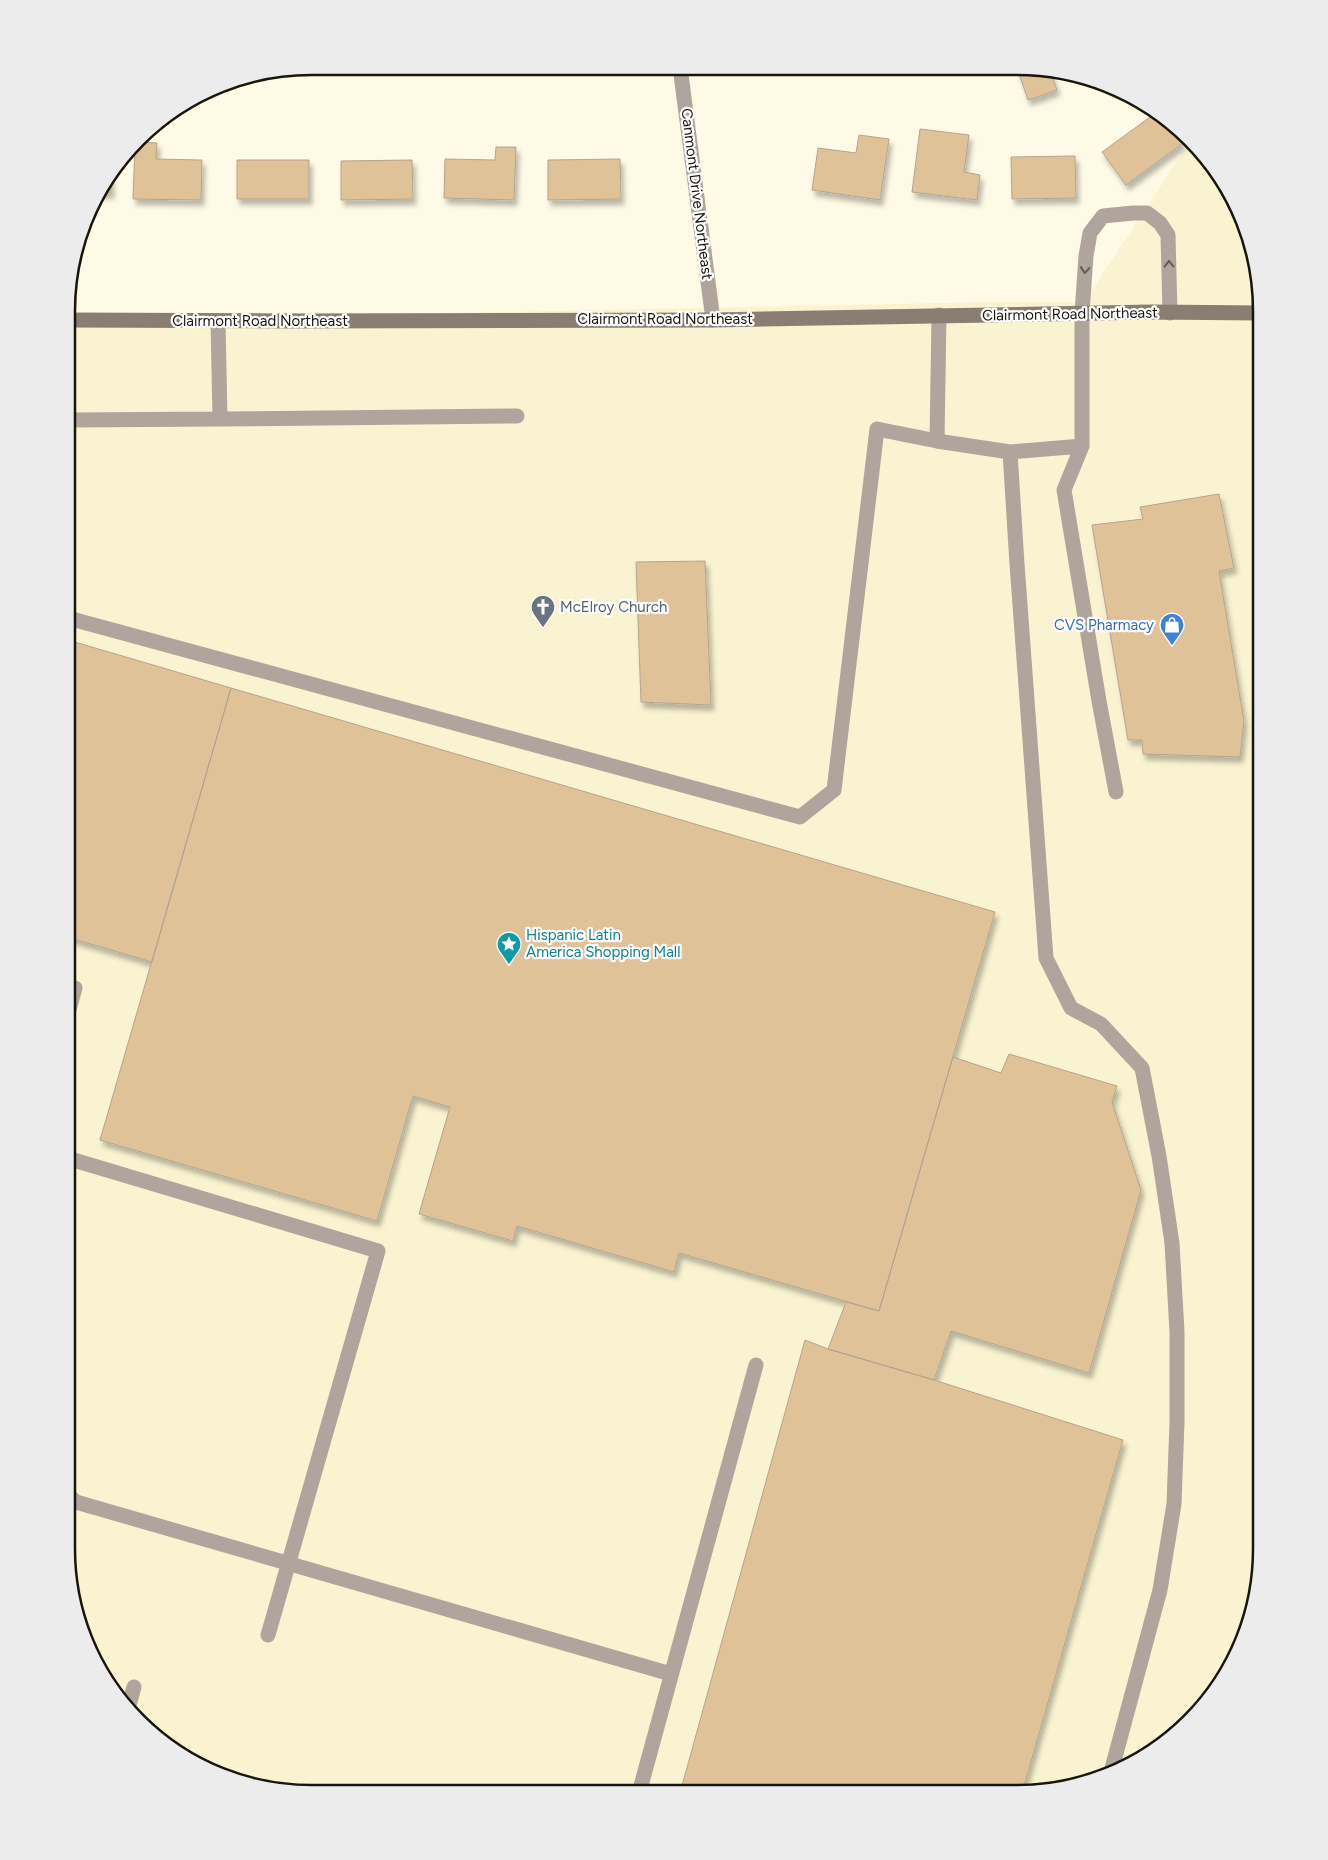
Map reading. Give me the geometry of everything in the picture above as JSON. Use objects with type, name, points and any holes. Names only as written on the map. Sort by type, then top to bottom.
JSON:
[{"type":"main road","name":"Clairmont Road Northeast","points":[[75,320],[713,320],[1082,313],[1253,314]]},
{"type":"street","name":"Canmont Drive Northeast","points":[[681,75],[713,320]]},
{"type":"street","points":[[1116,792],[1098,701],[1064,490],[1082,446],[1082,313],[1086,256],[1090,233],[1103,216],[1147,213],[1160,223],[1168,235],[1170,312]]},
{"type":"street","points":[[937,441],[938,315]]},
{"type":"street","points":[[218,321],[220,419]]},
{"type":"street","points":[[75,420],[517,416]]},
{"type":"street","points":[[75,620],[800,818],[834,790],[877,429],[937,441],[1010,452],[1082,446]]},
{"type":"street","points":[[1010,452],[1046,958],[1071,1008],[1101,1024],[1142,1068],[1159,1156],[1172,1243],[1177,1332],[1177,1422],[1174,1504],[1160,1590],[1113,1765]]},
{"type":"street","points":[[75,1160],[378,1251],[268,1635]]},
{"type":"street","points":[[640,1785],[756,1365]]},
{"type":"street","points":[[75,1500],[671,1674]]},
{"type":"street","points":[[130,1701],[134,1687]]},
{"type":"shaded area","points":[[1187,147],[1213,180],[1235,220],[1245,250],[1251,280],[1253,311],[1253,1549],[1251,1580],[1245,1610],[1229,1654],[1195,1705],[1161,1736],[1122,1761],[1108,1767],[1078,1777],[1048,1783],[1017,1785],[311,1785],[280,1783],[250,1777],[206,1761],[155,1727],[124,1693],[99,1654],[93,1640],[83,1610],[77,1580],[75,1549],[75,321],[987,302],[1084,302]]},
{"type":"building","points":[[1019,75],[1053,78],[1057,90],[1028,100]]},
{"type":"building","points":[[1150,117],[1183,143],[1126,185],[1102,152]]},
{"type":"building","points":[[920,129],[969,135],[964,172],[980,175],[977,200],[912,192]]},
{"type":"building","points":[[859,135],[889,139],[880,200],[812,190],[818,148],[856,153]]},
{"type":"building","points":[[146,142],[157,143],[156,159],[202,160],[201,200],[133,199],[135,153]]},
{"type":"building","points":[[496,147],[516,147],[514,200],[444,198],[445,159],[495,160]]},
{"type":"building","points":[[1075,156],[1076,198],[1012,199],[1011,157]]},
{"type":"building","points":[[620,159],[621,199],[548,200],[548,160]]},
{"type":"building","points":[[237,160],[309,160],[309,199],[237,199]]},
{"type":"building","points":[[412,160],[413,199],[341,200],[341,161]]},
{"type":"building","name":"CVS Pharmacy","points":[[1219,494],[1234,568],[1219,571],[1244,721],[1240,757],[1143,754],[1142,740],[1128,740],[1092,525],[1143,519],[1140,507]]},
{"type":"building","points":[[705,561],[711,705],[641,702],[636,562]]},
{"type":"building","points":[[75,642],[231,688],[152,962],[75,939]]},
{"type":"building","points":[[231,688],[995,912],[879,1311],[679,1253],[674,1272],[517,1226],[513,1241],[419,1214],[450,1107],[413,1096],[377,1221],[100,1140]]},
{"type":"building","points":[[1009,1054],[1117,1086],[1112,1102],[1141,1190],[1089,1373],[951,1331],[934,1380],[828,1349],[846,1302],[879,1311],[953,1057],[1001,1073]]},
{"type":"building","points":[[805,1340],[828,1349],[934,1380],[1123,1440],[1024,1785],[682,1785]]},
{"type":"place","name":"McElroy Church","points":[[543,628]]},
{"type":"place","name":"CVS Pharmacy","points":[[1172,646]]},
{"type":"place","name":"Hispanic Latin America Shopping Mall","points":[[509,965]]}]
